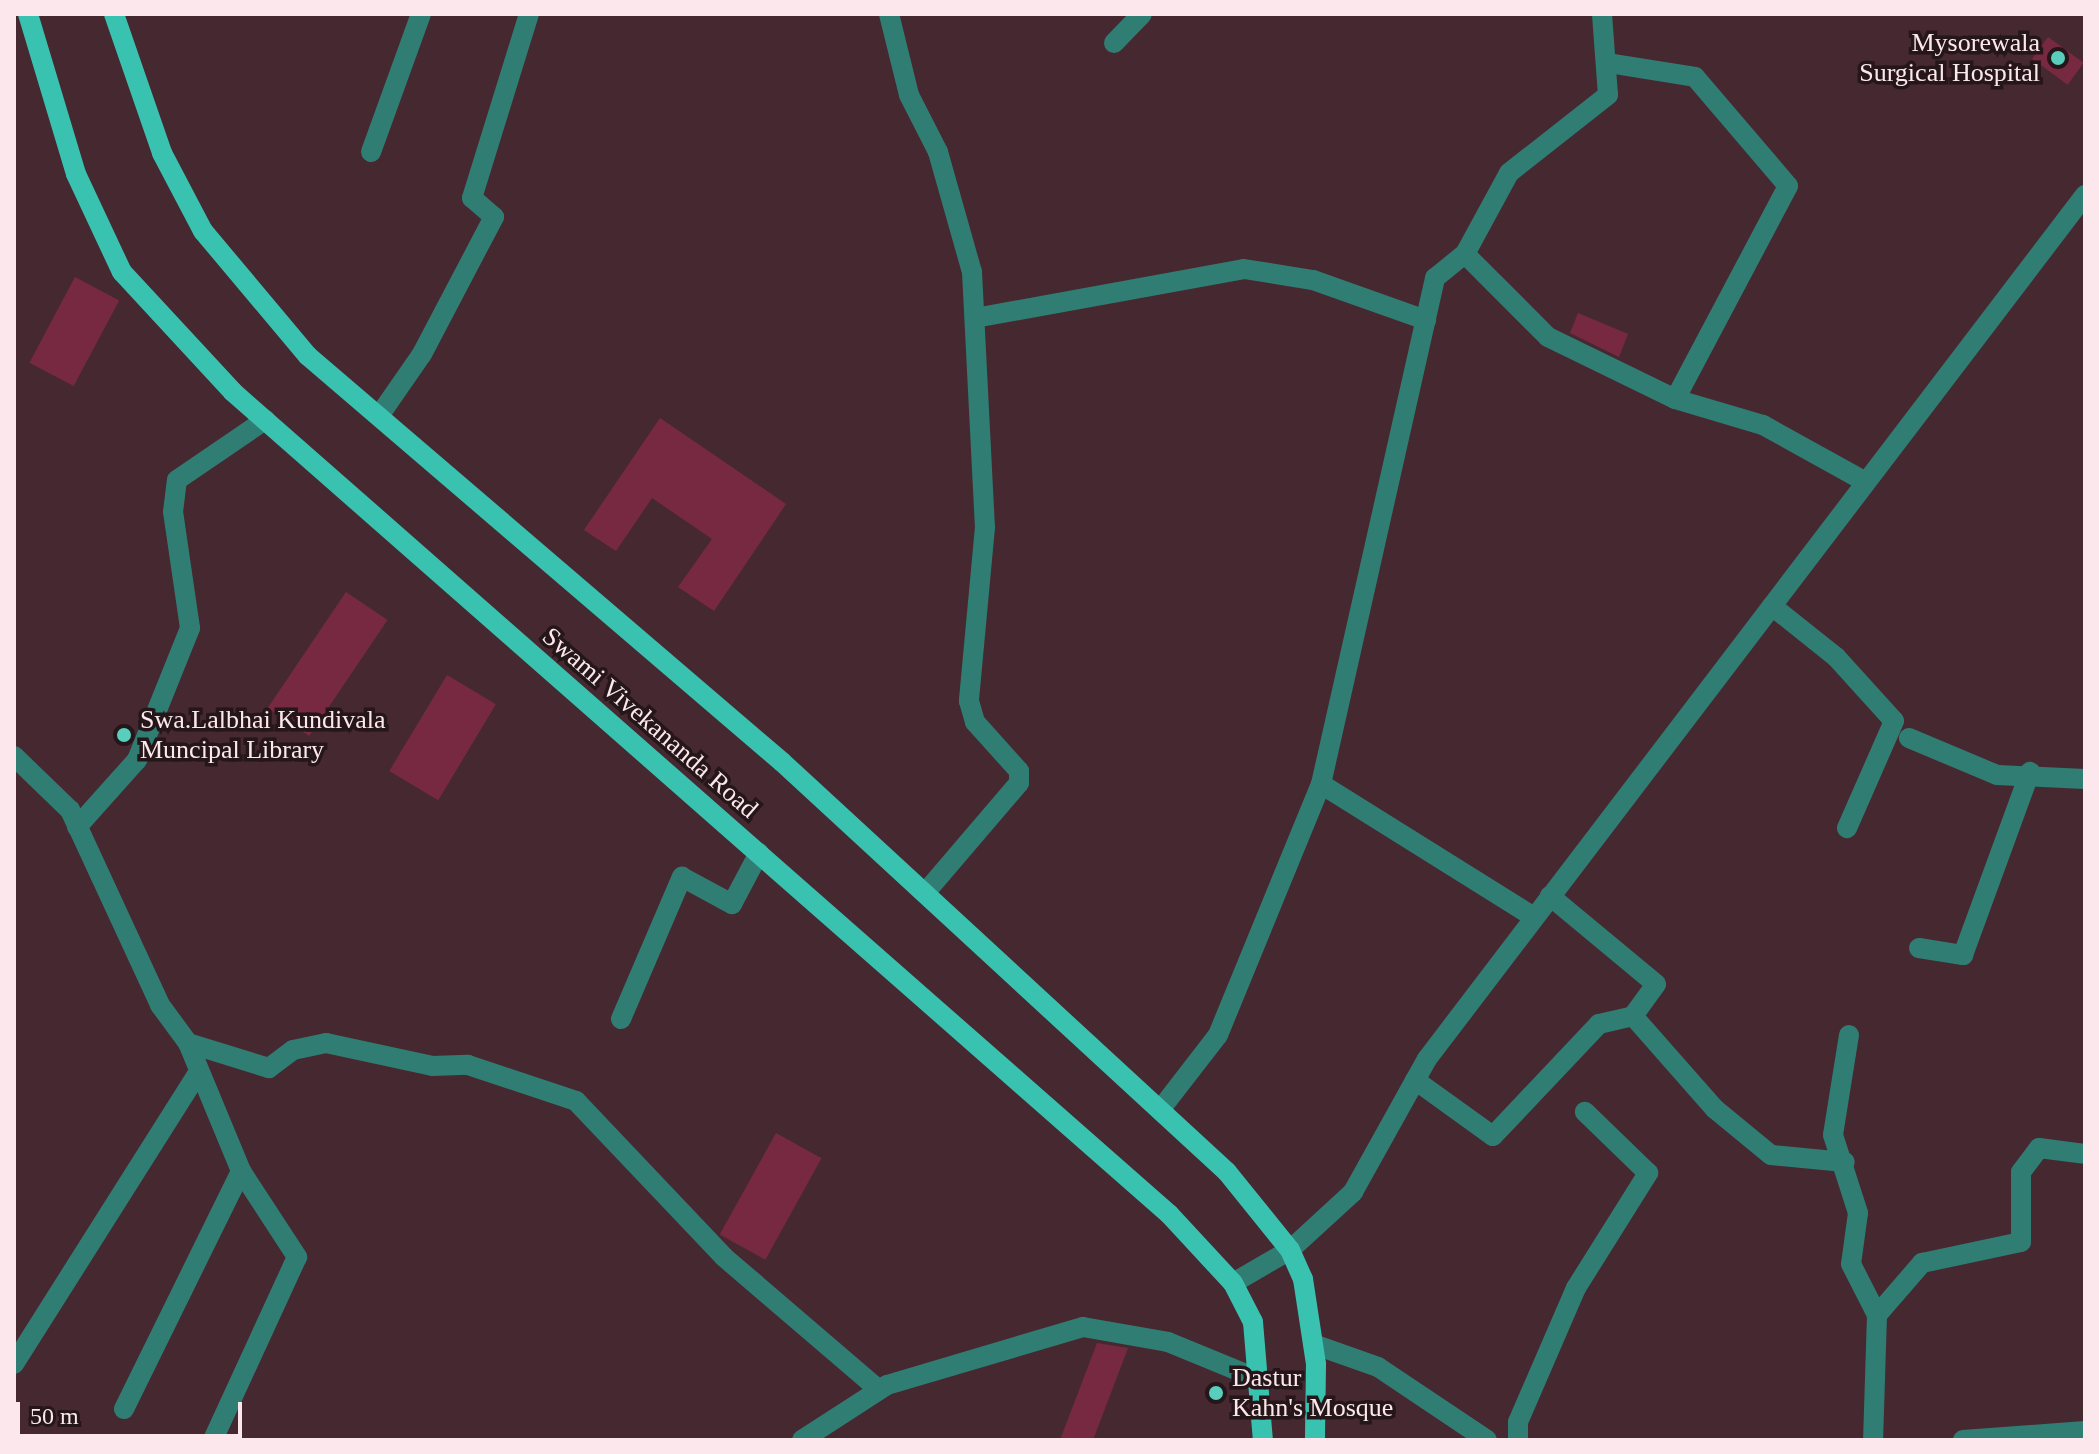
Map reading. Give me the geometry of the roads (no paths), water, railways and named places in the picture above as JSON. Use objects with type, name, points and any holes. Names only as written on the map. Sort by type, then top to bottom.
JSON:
[{"type":"main road","name":"Swami Vivekananda Road","points":[[28,14],[76,174],[122,272],[265,420],[1169,1214],[1233,1283],[1253,1322],[1263,1440]]},
{"type":"main road","points":[[114,14],[162,153],[203,231],[308,356],[925,893],[1227,1172],[1290,1250],[1303,1279],[1313,1344],[1315,1440]]},
{"type":"street","points":[[371,152],[421,14]]},
{"type":"street","points":[[379,416],[422,354],[494,217],[472,198],[529,14]]},
{"type":"street","points":[[889,14],[909,95],[938,152],[972,272],[985,527],[969,701],[975,722],[1012,758],[1019,783],[925,893]]},
{"type":"street","points":[[1114,43],[1142,14]]},
{"type":"street","points":[[1160,1110],[1218,1035],[1321,784],[1435,278],[1465,254],[1509,173],[1608,95],[1602,14]]},
{"type":"street","points":[[1608,63],[1695,77],[1788,186],[1675,399]]},
{"type":"street","points":[[1233,1283],[1290,1250],[1353,1192],[1415,1080],[1534,917],[2085,195]]},
{"type":"street","points":[[1465,254],[1548,337],[1675,399],[1763,425],[1864,481]]},
{"type":"street","points":[[975,318],[1244,269],[1313,280],[1426,320]]},
{"type":"street","points":[[77,827],[137,760],[190,628],[173,512],[177,480],[265,420]]},
{"type":"street","points":[[1772,606],[1836,657],[1894,721],[1847,828]]},
{"type":"street","points":[[1909,738],[1997,775],[2030,772],[2085,779]]},
{"type":"street","points":[[14,756],[42,776],[77,827],[160,1005],[188,1043],[196,1076],[241,1171],[297,1257],[213,1440]]},
{"type":"street","points":[[1919,948],[1963,955],[2030,772]]},
{"type":"street","points":[[1321,784],[1534,917]]},
{"type":"street","points":[[621,1019],[682,877],[732,904],[759,853]]},
{"type":"street","points":[[1415,1080],[1493,1136],[1599,1024],[1633,1016],[1656,984],[1550,896]]},
{"type":"street","points":[[1633,1016],[1715,1109],[1771,1155],[1845,1162]]},
{"type":"street","points":[[1849,1035],[1833,1135],[1845,1162],[1858,1213],[1851,1264],[1877,1315],[1873,1440]]},
{"type":"street","points":[[188,1043],[269,1068],[293,1050],[326,1043],[432,1066],[468,1065],[576,1101],[724,1257],[879,1390]]},
{"type":"street","points":[[14,1364],[196,1076]]},
{"type":"street","points":[[1518,1440],[1518,1422],[1576,1288],[1648,1173],[1585,1112]]},
{"type":"street","points":[[1877,1315],[1922,1263],[2021,1242],[2021,1172],[2039,1148],[2085,1154]]},
{"type":"street","points":[[124,1409],[241,1171]]},
{"type":"street","points":[[802,1440],[879,1390],[1083,1327],[1168,1342],[1260,1380]]},
{"type":"street","points":[[1313,1344],[1378,1367],[1487,1440]]},
{"type":"street","points":[[1963,1440],[2085,1431]]},
{"type":"place","name":"Mysorewala Surgical Hospital","points":[[2058,58]]},
{"type":"place","name":"Swa.Lalbhai Kundivala Muncipal Library","points":[[124,735]]},
{"type":"place","name":"Dastur Kahn's Mosque","points":[[1216,1393]]}]
